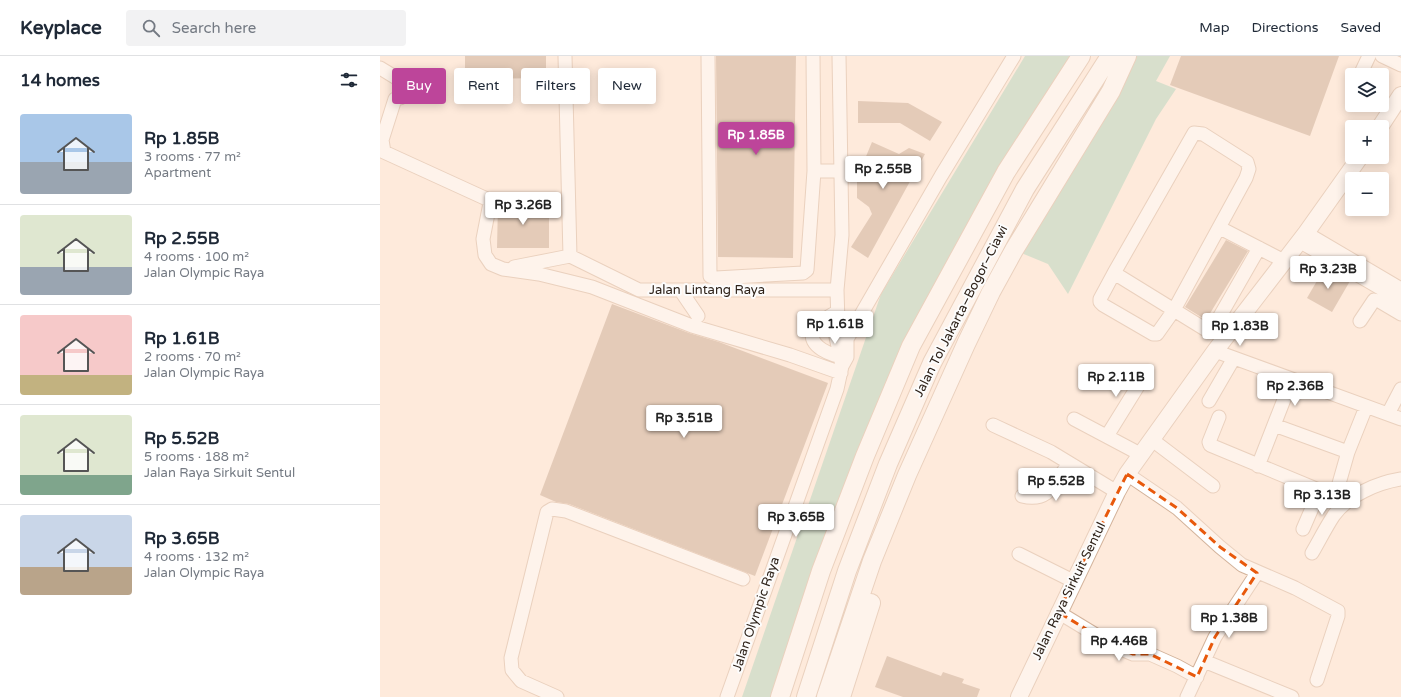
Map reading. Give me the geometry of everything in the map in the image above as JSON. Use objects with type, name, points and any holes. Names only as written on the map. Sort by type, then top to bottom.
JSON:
[{"type":"highway","name":"Jalan Tol Jakarta–Bogor–Ciawi","points":[[780,697],[821,571],[865,456],[911,346],[1006,172],[1080,56]]},
{"type":"highway","name":"Jalan Tol Jakarta–Bogor–Ciawi","points":[[806,697],[847,571],[888,464],[932,363],[1024,189],[1110,56]]},
{"type":"highway","points":[[826,697],[872,561],[907,476],[991,292],[1014,250],[1111,91],[1127,56]]},
{"type":"highway","points":[[841,697],[883,564],[907,476]]},
{"type":"main road","points":[[1385,120],[1401,95]]},
{"type":"main road","name":"Jalan Raya Sirkuit Sentul","points":[[1019,697],[1073,581],[1127,474],[1215,351],[1302,237],[1355,164]]},
{"type":"street","points":[[503,269],[570,256],[565,56]]},
{"type":"street","points":[[708,56],[710,276],[713,278],[803,273],[807,270],[814,171],[813,56]]},
{"type":"street","name":"Jalan Olympic Raya","points":[[839,56],[842,235],[835,332],[842,363]]},
{"type":"street","points":[[847,339],[941,176],[1014,56]]},
{"type":"street","points":[[1363,68],[1368,56]]},
{"type":"street","points":[[1382,56],[1401,65]]},
{"type":"street","points":[[380,68],[403,82],[400,98],[395,100],[382,140],[384,152],[489,200],[490,203],[483,240],[484,251],[491,264],[503,269],[539,274],[592,288],[692,326],[790,354],[842,363]]},
{"type":"street","points":[[1194,133],[1203,134],[1247,162],[1249,170],[1246,178],[1174,310],[1158,334],[1153,334],[1100,302],[1100,299],[1114,273],[1194,133]]},
{"type":"street","points":[[814,171],[842,171]]},
{"type":"street","points":[[1220,228],[1284,261]]},
{"type":"street","points":[[1302,237],[1401,289]]},
{"type":"street","points":[[1302,237],[1401,300]]},
{"type":"street","points":[[1114,273],[1206,331],[1212,330],[1259,248]]},
{"type":"street","name":"Jalan Lintang Raya","points":[[570,256],[639,290],[837,290]]},
{"type":"street","points":[[681,291],[698,316]]},
{"type":"street","points":[[1360,321],[1374,300],[1379,301],[1401,314]]},
{"type":"street","points":[[837,318],[817,325],[813,332],[813,339],[816,345],[842,363]]},
{"type":"street","name":"Jalan Olympic Raya","points":[[728,697],[837,389],[847,339],[837,318]]},
{"type":"street","points":[[1215,351],[1401,419]]},
{"type":"street","points":[[1209,401],[1234,358]]},
{"type":"street","points":[[1107,436],[1146,373]]},
{"type":"street","points":[[1258,466],[1292,379]]},
{"type":"street","points":[[1388,414],[1401,388]]},
{"type":"street","points":[[1219,417],[1210,446],[1319,492],[1333,496],[1336,494],[1348,452],[1366,406]]},
{"type":"street","points":[[1074,419],[1140,454]]},
{"type":"street","points":[[993,425],[1040,446],[1117,492]]},
{"type":"street","points":[[1274,425],[1348,452]]},
{"type":"street","points":[[1151,439],[1213,486]]},
{"type":"street","points":[[1022,496],[1031,498],[1044,496],[1069,463]]},
{"type":"street","points":[[1127,474],[1176,508],[1242,565],[1294,588],[1338,611],[1338,616],[1317,680]]},
{"type":"street","points":[[1312,553],[1332,519],[1343,506],[1372,488],[1401,479]]},
{"type":"street","points":[[1302,529],[1319,492]]},
{"type":"street","points":[[557,697],[521,681],[512,670],[511,658],[547,512],[552,509],[566,511],[743,579]]},
{"type":"street","points":[[1019,554],[1073,581]]},
{"type":"street","points":[[1187,697],[1215,637],[1257,572]]},
{"type":"street","points":[[1058,612],[1114,646],[1133,654],[1150,654],[1197,677]]},
{"type":"street","points":[[1204,661],[1292,697]]},
{"type":"highlighted area","points":[[1127,474],[1177,508],[1220,547],[1257,573],[1215,637],[1197,677],[1150,654],[1133,654],[1114,646],[1058,612]]},
{"type":"green space","points":[[1025,56],[1081,56],[911,346],[780,697],[742,697],[881,294]]},
{"type":"green space","points":[[1127,56],[1170,56],[1156,81],[1176,89],[1156,119],[1068,294],[1048,264],[1014,250]]},
{"type":"building","points":[[465,56],[546,56],[546,68],[521,68],[521,78],[513,78],[513,68],[465,68]]},
{"type":"building","points":[[716,56],[796,56],[793,258],[718,257]]},
{"type":"building","points":[[1181,56],[1339,56],[1310,136],[1170,85]]},
{"type":"building","points":[[858,101],[908,103],[942,122],[930,141],[900,123],[858,123]]},
{"type":"building","points":[[872,142],[899,154],[909,148],[925,154],[868,258],[851,247],[872,214],[869,207],[857,198],[857,178]]},
{"type":"building","points":[[498,204],[549,204],[549,248],[497,248]]},
{"type":"building","points":[[1226,240],[1248,251],[1206,320],[1185,307]]},
{"type":"building","points":[[1325,267],[1350,281],[1332,312],[1307,298]]},
{"type":"building","points":[[612,304],[828,383],[755,576],[569,504],[556,502],[540,495]]},
{"type":"building","points":[[887,656],[941,676],[943,672],[964,679],[962,683],[980,689],[977,697],[903,697],[875,687]]}]
